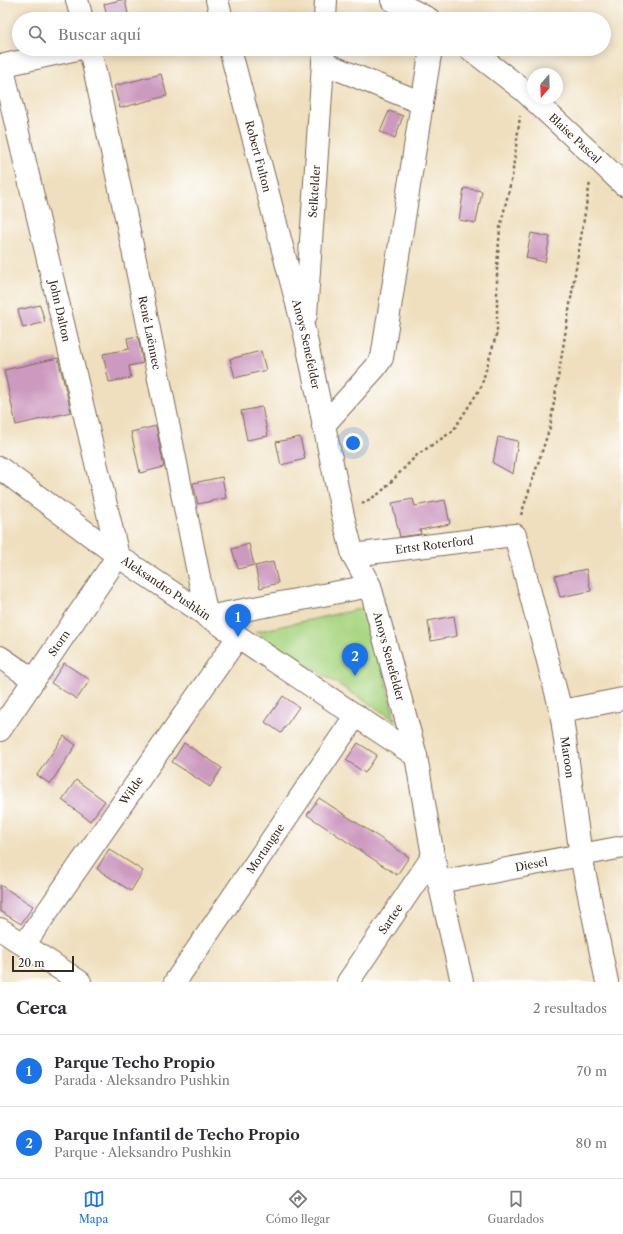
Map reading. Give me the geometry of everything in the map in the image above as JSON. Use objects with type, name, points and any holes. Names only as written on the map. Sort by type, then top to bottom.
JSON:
[{"type":"street","points":[[77,0],[80,12]]},
{"type":"street","points":[[217,0],[220,12]]},
{"type":"street","points":[[325,12],[326,0]]},
{"type":"street","points":[[392,0],[415,12]]},
{"type":"street","points":[[1,65],[44,56]]},
{"type":"street","name":"René Laënnec","points":[[92,56],[132,245],[207,617]]},
{"type":"street","name":"Robert Fulton","points":[[232,56],[286,264]]},
{"type":"street","points":[[324,56],[422,103]]},
{"type":"street","name":"Selktelder","points":[[304,334],[324,56]]},
{"type":"street","points":[[323,426],[375,368],[382,358],[430,56]]},
{"type":"street","name":"Blaise Pascal","points":[[479,56],[523,90],[623,184]]},
{"type":"street","name":"John Dalton","points":[[1,65],[118,556]]},
{"type":"street","name":"Anoys Senefelder","points":[[286,264],[304,334],[323,426],[353,555],[370,586],[416,756],[433,856],[462,982]]},
{"type":"street","name":"Aleksandro Pushkin","points":[[0,468],[118,556],[416,756]]},
{"type":"street","name":"Ertst Roterford","points":[[353,555],[515,535]]},
{"type":"street","name":"Maroon","points":[[515,535],[561,711],[580,856],[607,982]]},
{"type":"street","name":"Storn","points":[[0,730],[118,556]]},
{"type":"street","points":[[207,617],[370,586]]},
{"type":"street","name":"Wilde","points":[[24,945],[238,637]]},
{"type":"street","points":[[0,657],[34,680]]},
{"type":"street","points":[[561,711],[623,699]]},
{"type":"street","name":"Mortangne","points":[[175,982],[356,715]]},
{"type":"street","name":"Diesel","points":[[439,882],[623,847]]},
{"type":"street","name":"Sartee","points":[[348,982],[433,856]]},
{"type":"street","points":[[0,929],[80,982]]},
{"type":"path","points":[[343,516],[380,493],[417,455],[452,431],[481,387],[497,332],[497,266],[500,228],[512,177],[523,90]]},
{"type":"path","points":[[515,535],[550,427],[594,156]]},
{"type":"green space","points":[[368,607],[395,720],[255,632]]},
{"type":"building","points":[[125,0],[128,12],[106,12],[104,4]]},
{"type":"building","points":[[161,74],[167,96],[120,108],[114,86]]},
{"type":"building","points":[[389,111],[403,116],[395,138],[380,132]]},
{"type":"building","points":[[464,188],[482,191],[476,223],[459,220]]},
{"type":"building","points":[[531,233],[550,237],[545,262],[526,258]]},
{"type":"building","points":[[40,305],[45,322],[23,328],[18,310]]},
{"type":"building","points":[[138,336],[143,363],[129,366],[131,378],[109,382],[103,354],[129,349],[127,338]]},
{"type":"building","points":[[261,351],[266,370],[235,378],[230,359]]},
{"type":"building","points":[[58,358],[71,412],[16,425],[4,370]]},
{"type":"building","points":[[262,407],[268,436],[247,440],[241,411]]},
{"type":"building","points":[[156,426],[164,467],[140,473],[131,432]]},
{"type":"building","points":[[300,437],[305,459],[281,465],[276,442]]},
{"type":"building","points":[[498,437],[518,441],[513,474],[493,463]]},
{"type":"building","points":[[222,477],[226,498],[198,504],[193,483]]},
{"type":"building","points":[[413,499],[415,506],[445,500],[450,524],[420,530],[421,534],[400,537],[392,503]]},
{"type":"building","points":[[249,544],[254,565],[238,569],[232,549]]},
{"type":"building","points":[[273,562],[278,583],[260,588],[255,566]]},
{"type":"building","points":[[586,569],[591,591],[560,597],[555,576]]},
{"type":"building","points":[[454,616],[457,636],[431,641],[428,621]]},
{"type":"building","points":[[64,663],[90,680],[77,699],[51,683]]},
{"type":"building","points":[[283,696],[299,707],[281,733],[265,722]]},
{"type":"building","points":[[64,736],[76,745],[50,784],[37,775]]},
{"type":"building","points":[[184,743],[222,768],[210,787],[172,762]]},
{"type":"building","points":[[358,743],[377,755],[365,773],[346,760]]},
{"type":"building","points":[[76,780],[105,801],[90,821],[62,800]]},
{"type":"building","points":[[319,798],[409,857],[397,875],[307,815]]},
{"type":"building","points":[[109,849],[143,871],[131,891],[97,869]]},
{"type":"building","points":[[0,885],[33,906],[21,924],[0,911]]},
{"type":"place","name":"Parque Techo Propio","points":[[238,637]]},
{"type":"place","name":"Parque Infantil de Techo Propio","points":[[355,676]]}]
